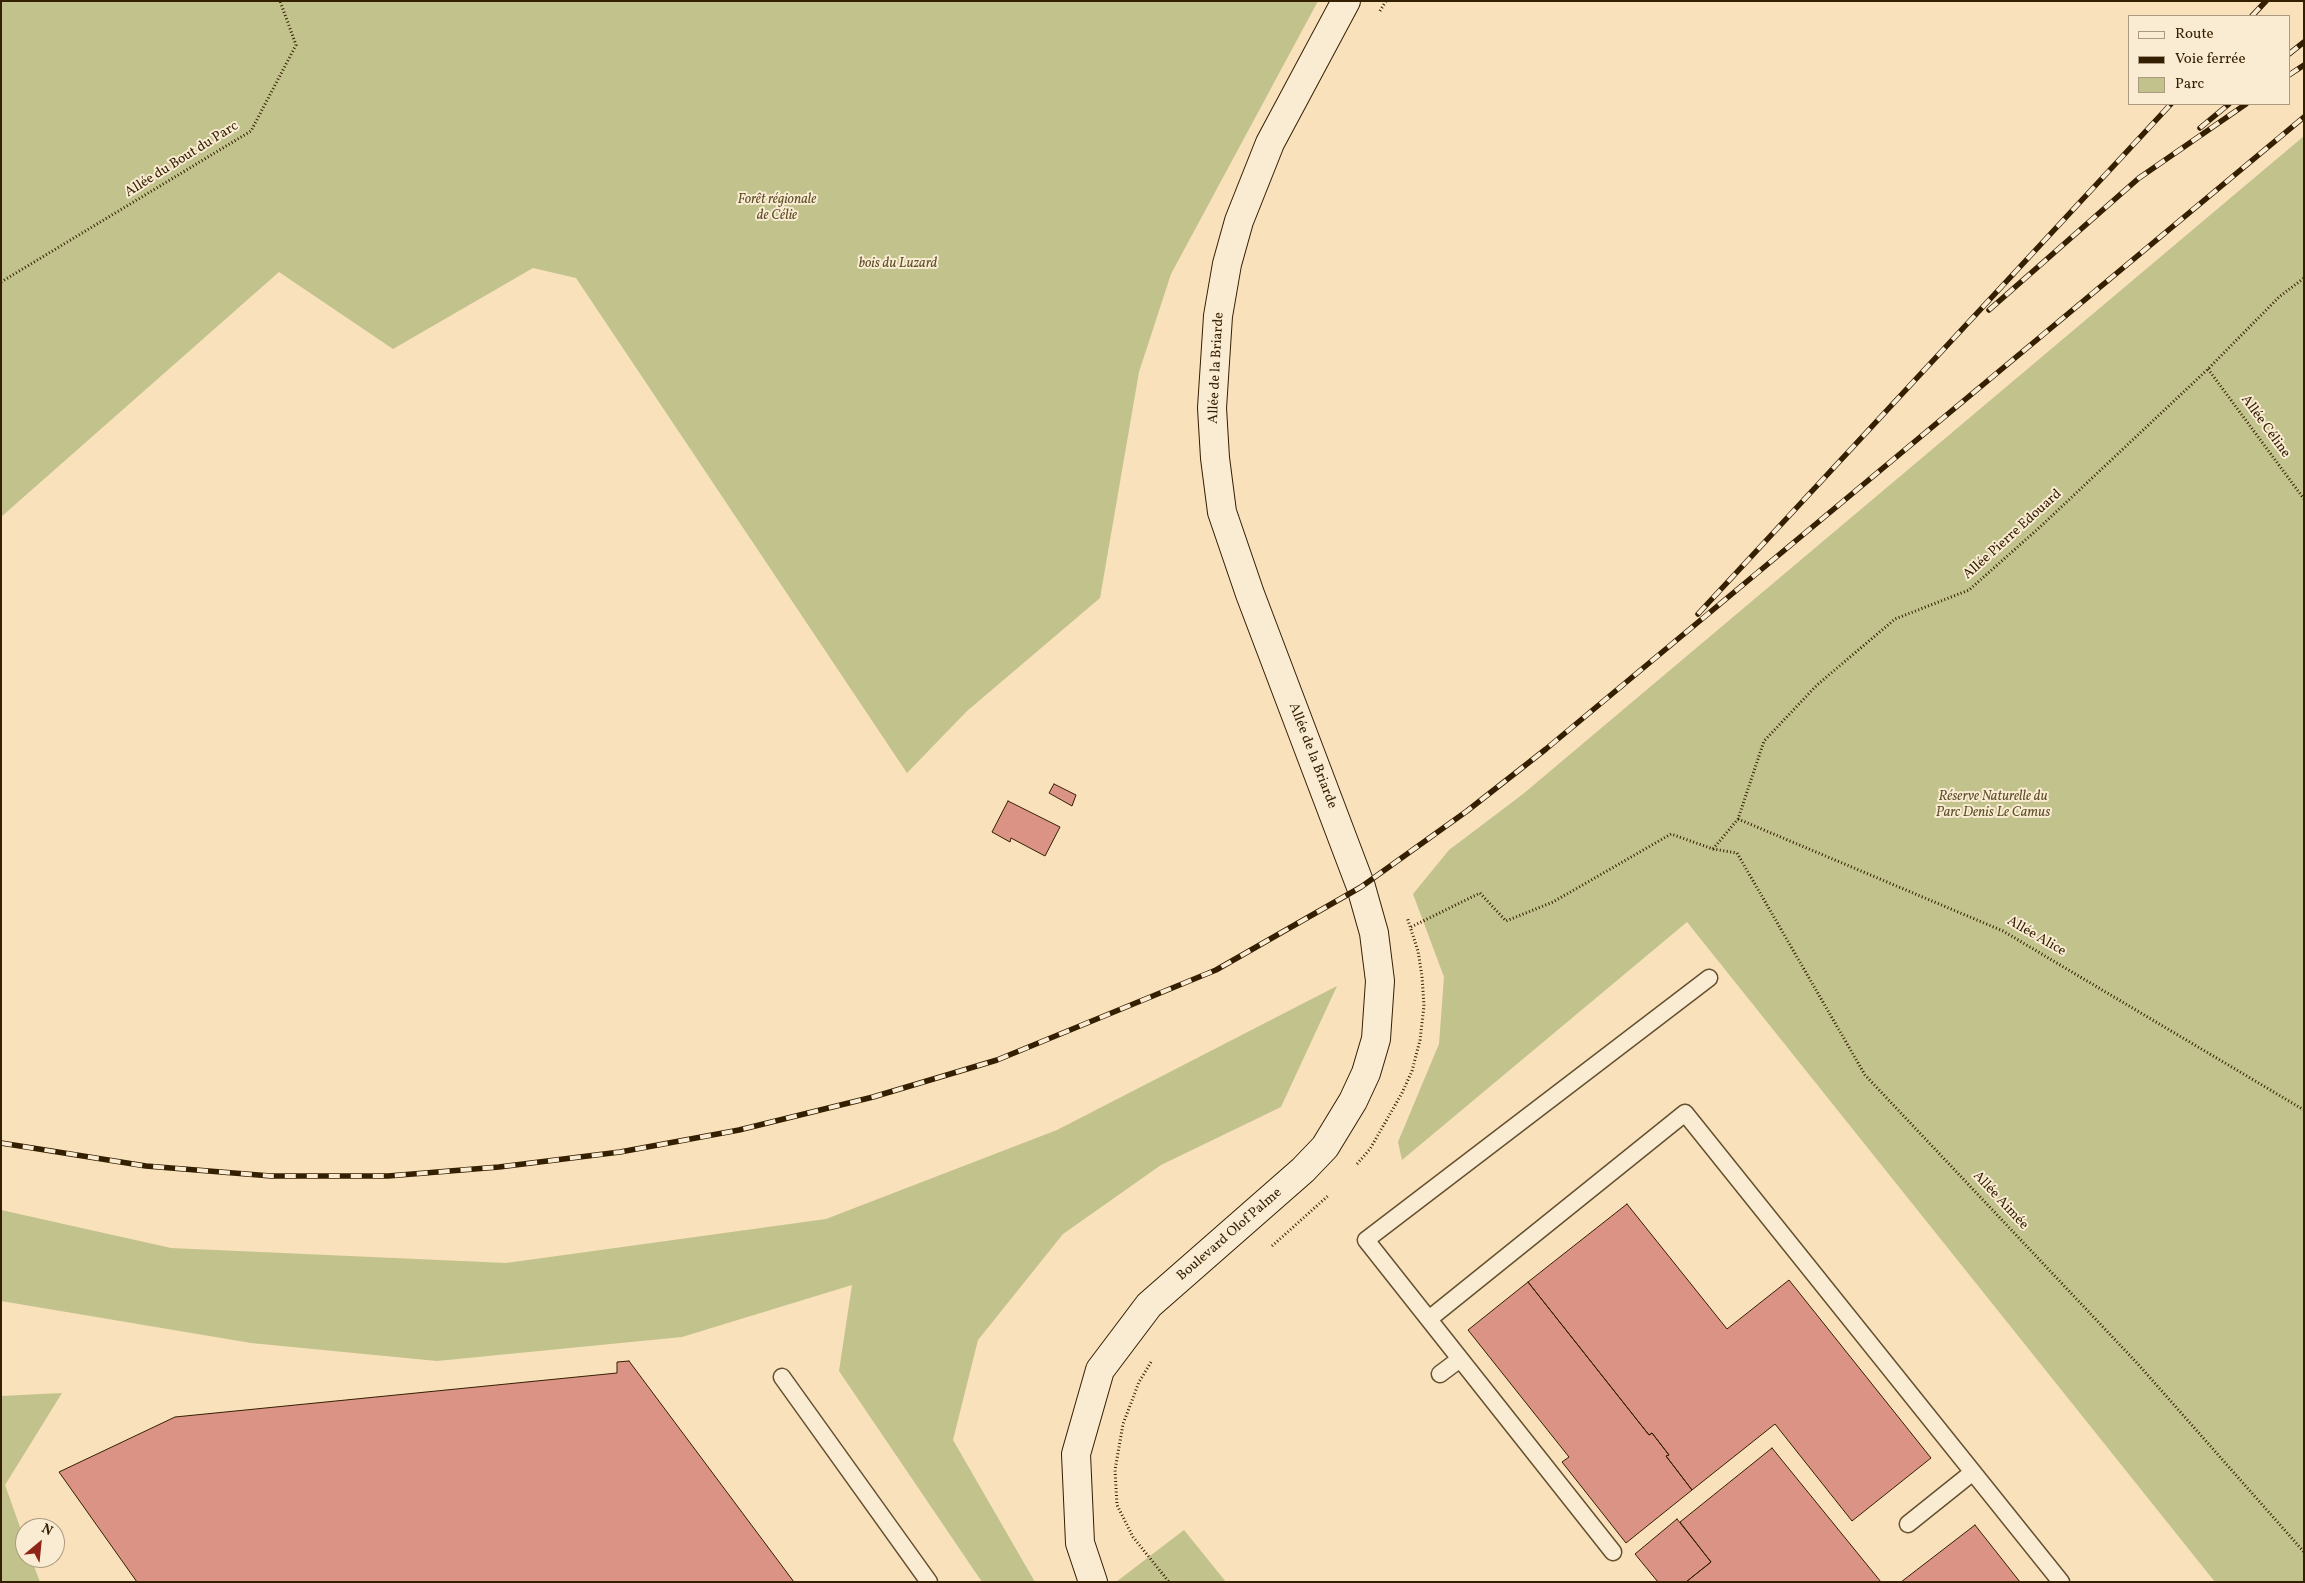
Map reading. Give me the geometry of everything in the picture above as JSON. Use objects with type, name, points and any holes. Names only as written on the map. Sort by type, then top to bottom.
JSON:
[{"type":"street","name":"Allée de la Briarde","points":[[1346,1],[1270,144],[1239,221],[1227,264],[1218,316],[1212,408],[1215,458],[1222,512],[1250,594],[1361,887]]},
{"type":"street","name":"Boulevard Olof Palme","points":[[1093,1582],[1080,1543],[1076,1454],[1100,1370],[1149,1305],[1298,1176],[1325,1147],[1353,1101],[1366,1073],[1376,1039],[1380,981],[1374,933],[1361,887]]},
{"type":"lane","points":[[1613,1552],[1366,1240],[1709,978]]},
{"type":"lane","points":[[1429,1319],[1685,1113],[2061,1582]]},
{"type":"lane","points":[[1440,1374],[1460,1359]]},
{"type":"lane","points":[[782,1378],[929,1582]]},
{"type":"lane","points":[[1908,1524],[1973,1472]]},
{"type":"path","name":"Allée du Bout du Parc","points":[[1,282],[251,131],[296,46],[280,1]]},
{"type":"path","points":[[1376,16],[1386,1]]},
{"type":"path","name":"Allée Pierre Edouard","points":[[1714,849],[1738,820],[1764,741],[1816,685],[1895,619],[1969,590],[2040,527],[2208,369],[2279,297],[2304,278]]},
{"type":"path","name":"Allée Céline","points":[[2208,369],[2304,499]]},
{"type":"path","name":"Allée Alice","points":[[1738,820],[2003,931],[2304,1110]]},
{"type":"path","points":[[1411,927],[1480,893],[1506,921],[1553,902],[1670,834],[1714,849]]},
{"type":"path","name":"Allée Aimée","points":[[1714,849],[1737,853],[1865,1074],[2137,1363],[2304,1552]]},
{"type":"path","points":[[1353,1169],[1370,1149],[1402,1093],[1412,1070],[1420,1040],[1424,1006],[1422,976],[1411,927],[1405,910]]},
{"type":"path","points":[[1264,1252],[1317,1208],[1336,1189]]},
{"type":"path","points":[[1152,1361],[1138,1382],[1123,1424],[1115,1470],[1117,1505],[1133,1537],[1169,1582]]},
{"type":"green space","name":"Forêt régionale de Célie","points":[[1,1],[1318,1],[1171,274],[1139,372],[1100,598],[967,711],[907,773],[576,278],[533,268],[393,349],[279,272],[1,517]]},
{"type":"green space","name":"Réserve Naturelle du Parc Denis Le Camus","points":[[2304,136],[2304,1582],[2215,1582],[1687,922],[1402,1160],[1398,1142],[1439,1044],[1444,977],[1413,894],[1449,850],[1523,794]]},
{"type":"green space","points":[[1337,986],[1281,1107],[1161,1165],[1063,1234],[978,1340],[953,1440],[1035,1582],[982,1582],[839,1371],[852,1285],[682,1337],[437,1361],[251,1343],[1,1301],[1,1210],[171,1248],[506,1263],[826,1219],[1057,1130]]},
{"type":"green space","points":[[62,1393],[5,1485],[17,1518],[15,1518],[15,1568],[35,1568],[40,1582],[1,1582],[1,1396]]},
{"type":"green space","points":[[1184,1530],[1226,1582],[1116,1582]]},
{"type":"building","points":[[1054,784],[1076,795],[1072,806],[1049,793]]},
{"type":"building","points":[[1008,801],[1060,827],[1045,856],[1011,838],[1010,842],[992,832]]},
{"type":"building","points":[[1627,1204],[1727,1329],[1789,1280],[1931,1458],[1852,1521],[1775,1424],[1692,1490],[1666,1456],[1669,1455],[1652,1433],[1649,1435],[1528,1282]]},
{"type":"building","points":[[1528,1282],[1649,1435],[1652,1433],[1669,1455],[1666,1456],[1692,1490],[1626,1543],[1562,1462],[1569,1457],[1468,1330]]},
{"type":"building","points":[[629,1361],[794,1582],[137,1582],[59,1472],[175,1417],[617,1373],[617,1362]]},
{"type":"building","points":[[1772,1448],[1881,1582],[1686,1582],[1711,1562],[1680,1522]]},
{"type":"building","points":[[1677,1519],[1711,1562],[1686,1582],[1658,1582],[1635,1554]]},
{"type":"building","points":[[1975,1525],[2020,1582],[1901,1582]]},
{"type":"railway","points":[[2253,15],[2266,1]]},
{"type":"railway","points":[[2290,53],[2304,42]]},
{"type":"railway","points":[[2290,74],[2304,65]]},
{"type":"railway","points":[[1698,614],[2170,105]]},
{"type":"railway","points":[[2200,128],[2228,105]]},
{"type":"railway","points":[[1989,310],[2139,178],[2245,105]]},
{"type":"railway","points":[[1,1143],[146,1166],[271,1176],[388,1176],[499,1167],[620,1152],[739,1130],[873,1097],[997,1060],[1216,970],[1361,887],[1467,811],[1546,749],[2304,117]]},
{"type":"park label","name":"bois du Luzard","points":[[898,264]]}]
